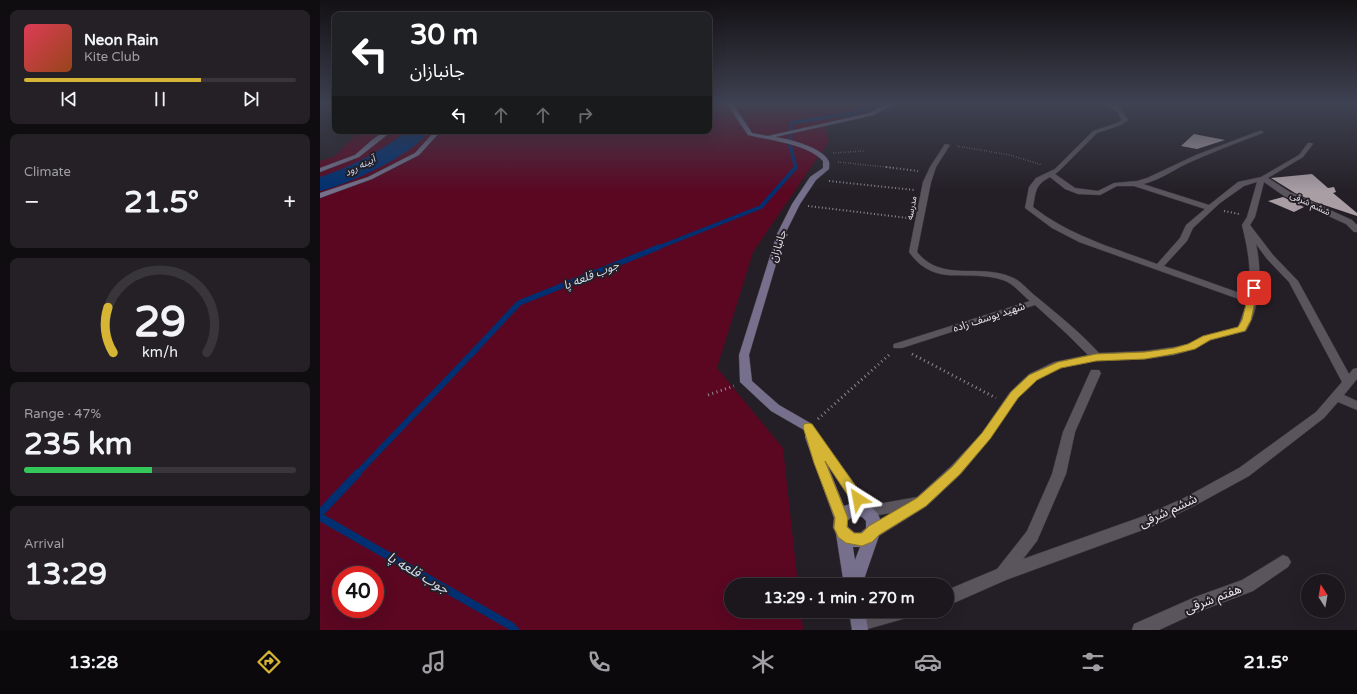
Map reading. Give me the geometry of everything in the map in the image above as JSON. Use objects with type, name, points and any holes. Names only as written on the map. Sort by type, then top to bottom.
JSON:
[{"type":"street","points":[[750,133],[791,143],[823,157]]},
{"type":"street","points":[[766,137],[785,133]]},
{"type":"street","points":[[1094,133],[1054,172],[1039,180],[1033,187],[1029,208],[1044,221],[1062,232],[1252,301]]},
{"type":"street","points":[[1135,184],[1165,174],[1188,160],[1257,133]]},
{"type":"street","points":[[320,170],[357,156],[384,134]]},
{"type":"street","points":[[320,196],[370,178],[417,154],[435,134]]},
{"type":"street","points":[[1158,268],[1184,240],[1189,227],[1228,192],[1241,184],[1263,178],[1301,156],[1310,144]]},
{"type":"street","name":"مدرسه","points":[[947,145],[931,172],[913,252],[918,261],[929,268],[942,271],[983,273],[1007,278],[1036,302]]},
{"type":"street","name":"جانبازان","points":[[746,382],[744,355],[781,234],[796,204],[813,179],[826,168],[823,157]]},
{"type":"street","points":[[1054,172],[1065,187],[1077,192],[1100,193],[1106,188],[1118,183],[1135,184],[1211,208]]},
{"type":"street","points":[[842,525],[851,539],[856,540],[867,538],[874,530],[922,502],[956,470],[986,436],[1014,395],[1033,377],[1058,365],[1096,357],[1145,355],[1174,351],[1191,347],[1207,338],[1242,329],[1247,320],[1254,288],[1253,251],[1248,221],[1259,185],[1263,178]]},
{"type":"street","name":"ششم شرقی","points":[[1263,178],[1287,194],[1349,222],[1357,230]]},
{"type":"street","points":[[1248,221],[1270,257],[1293,281],[1348,383]]},
{"type":"street","name":"شهید یوسف زاده","points":[[898,346],[1036,302],[1084,344],[1096,357]]},
{"type":"street","name":"ششم شرقی","points":[[954,595],[1003,574],[1146,522],[1189,502],[1244,472],[1320,415],[1357,372]]},
{"type":"street","points":[[1003,574],[1032,536],[1059,474],[1069,432],[1096,373]]},
{"type":"street","points":[[746,382],[776,408],[808,427],[866,511],[873,518],[875,522],[874,530],[856,578]]},
{"type":"street","points":[[1337,397],[1357,406]]},
{"type":"street","points":[[808,427],[842,525],[852,578]]},
{"type":"street","points":[[842,525],[849,510],[855,509],[866,511],[922,502]]},
{"type":"street","name":"هفتم شرقی","points":[[1140,630],[1195,605],[1247,586],[1283,562]]},
{"type":"street","points":[[859,621],[872,618]]},
{"type":"path","points":[[947,145],[1010,155],[1054,172]]},
{"type":"path","points":[[823,157],[864,151]]},
{"type":"path","points":[[823,157],[931,172]]},
{"type":"path","points":[[813,179],[926,192]]},
{"type":"path","points":[[796,204],[920,219]]},
{"type":"path","points":[[1211,208],[1248,221]]},
{"type":"path","points":[[808,427],[898,346],[1009,404]]},
{"type":"path","points":[[708,395],[746,382]]},
{"type":"shaded area","points":[[827,133],[829,141],[753,252],[717,368],[783,448],[797,578],[724,578],[724,618],[802,618],[803,630],[320,630],[320,161],[335,156],[355,135],[358,134]]},
{"type":"building","points":[[1194,134],[1225,140],[1197,149],[1181,146]]},
{"type":"building","points":[[1312,174],[1328,188],[1334,187],[1336,192],[1333,193],[1357,213],[1357,216],[1315,202],[1295,193],[1271,178]]},
{"type":"building","points":[[1283,197],[1304,207],[1294,212],[1268,201]]},
{"type":"waterway","name":"جوب قلعه پا","points":[[791,133],[790,145],[796,167]]},
{"type":"waterway","name":"آیینه رود","points":[[320,184],[345,175],[372,162],[415,134]]},
{"type":"waterway","name":"جوب قلعه پا","points":[[657,248],[761,207],[796,167]]},
{"type":"waterway","name":"جوب قلعه پا","points":[[476,349],[519,303],[659,247]]},
{"type":"waterway","name":"جوب قلعه پا","points":[[357,474],[477,348]]},
{"type":"waterway","name":"جوب قلعه پا","points":[[320,513],[358,473]]},
{"type":"waterway","name":"جوب قلعه پا","points":[[320,517],[511,626],[515,630]]},
{"type":"route","points":[[858,499],[808,427],[841,518],[840,528],[846,536],[851,539],[856,540],[867,538],[874,530],[922,502],[956,470],[986,436],[1014,395],[1033,377],[1058,365],[1096,357],[1145,355],[1174,351],[1191,347],[1207,338],[1242,329],[1247,320],[1254,288]]}]
